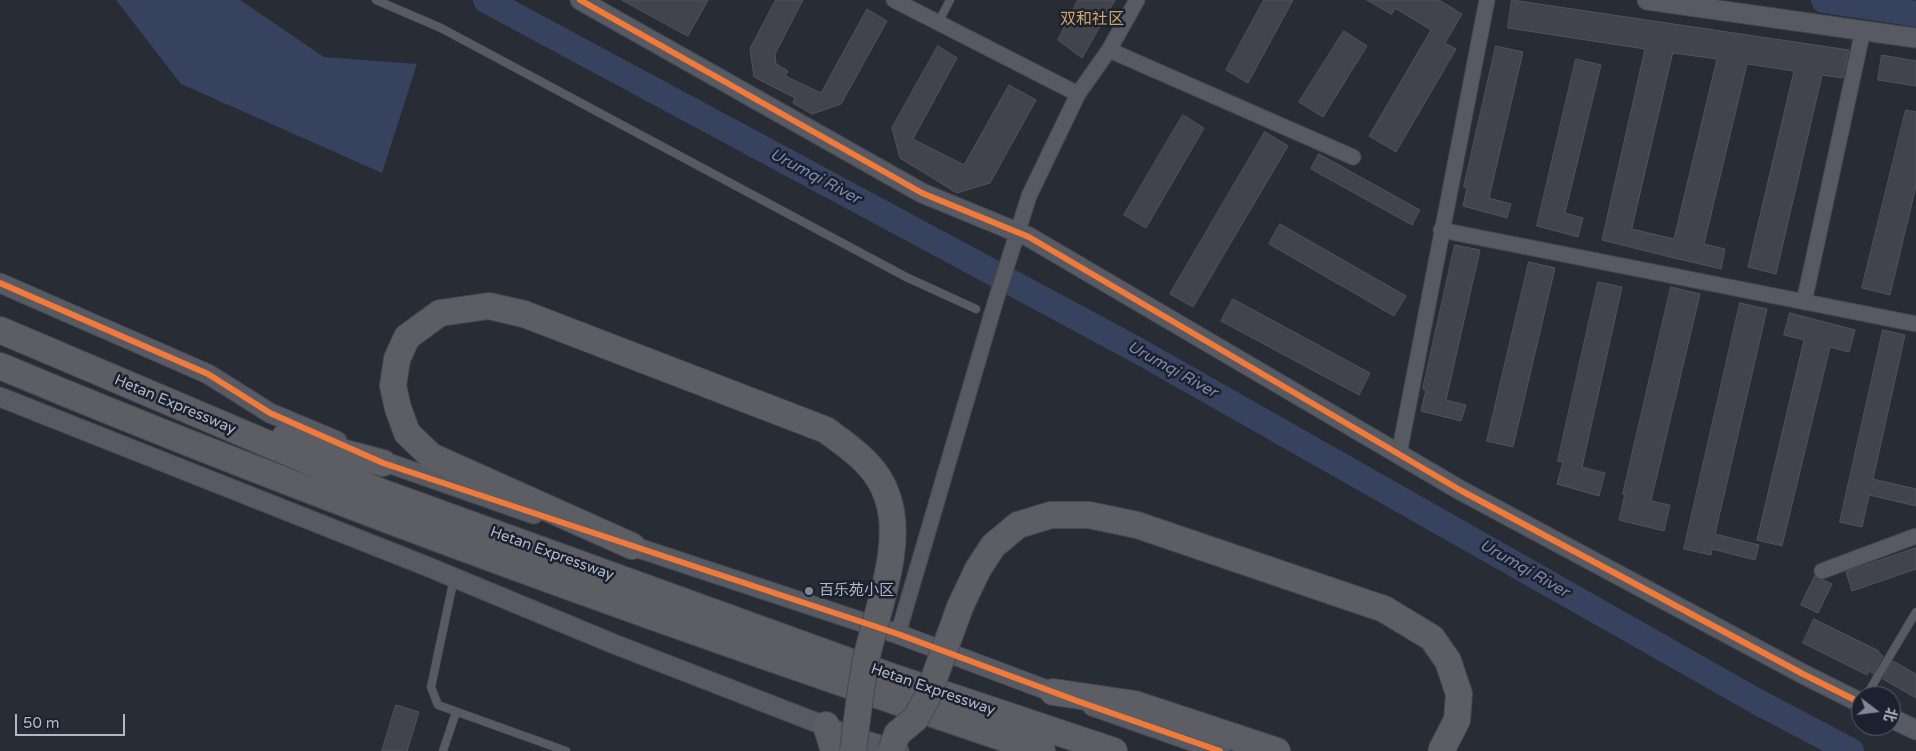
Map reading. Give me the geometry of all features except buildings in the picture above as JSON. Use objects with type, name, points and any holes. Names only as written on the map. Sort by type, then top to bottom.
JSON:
[{"type":"highway","points":[[632,546],[431,456],[407,433],[393,386],[397,359],[407,337],[440,312],[489,306],[524,314],[826,430],[867,462],[887,495],[894,524],[890,558],[866,660],[853,751]]},
{"type":"highway","name":"Hetan Expressway","points":[[0,330],[381,492],[884,674],[1114,751]]},
{"type":"highway","name":"Hetan Expressway","points":[[0,366],[107,411],[383,517],[859,689],[1042,751]]},
{"type":"highway","points":[[207,419],[383,463]]},
{"type":"highway","points":[[898,747],[927,698],[960,607],[978,569],[993,546],[1018,525],[1050,515],[1089,515],[1137,525],[1384,609],[1432,638],[1448,661],[1460,694],[1456,720],[1440,751]]},
{"type":"highway","points":[[1053,692],[1135,704],[1277,751]]},
{"type":"highway","points":[[826,725],[834,751]]},
{"type":"street","points":[[580,0],[922,193],[1014,240],[1038,242],[1399,454],[1750,646],[1851,698]]},
{"type":"street","points":[[894,0],[1078,94]]},
{"type":"street","points":[[898,634],[995,303],[1029,196],[1078,94],[1109,50],[1137,0]]},
{"type":"street","points":[[1399,454],[1487,0]]},
{"type":"street","points":[[1647,0],[1916,38]]},
{"type":"street","points":[[1804,302],[1863,30]]},
{"type":"street","points":[[1109,50],[1353,157]]},
{"type":"street","points":[[1441,230],[1916,324]]},
{"type":"street","points":[[0,282],[208,374],[270,412],[383,463],[898,634],[1053,692],[1220,751]]},
{"type":"street","points":[[0,397],[454,578],[614,644],[851,736],[898,747]]},
{"type":"street","points":[[1822,571],[1916,536]]},
{"type":"street","points":[[1901,723],[1916,730]]},
{"type":"lane","points":[[376,0],[440,28],[906,276],[976,309]]},
{"type":"lane","points":[[938,23],[950,0]]},
{"type":"lane","points":[[454,578],[431,687],[438,705],[563,751]]},
{"type":"lane","points":[[1872,686],[1916,612]]},
{"type":"lane","points":[[442,751],[456,712]]},
{"type":"water","points":[[116,0],[240,0],[324,57],[417,64],[382,173],[181,84]]},
{"type":"waterway","name":"Urumqi River","points":[[486,0],[1137,350],[1756,701],[1851,751]]},
{"type":"waterway","points":[[1824,0],[1916,14]]},
{"type":"cycle path","points":[[580,0],[922,193],[1029,237],[1460,490],[1851,698]]},
{"type":"cycle path","points":[[0,283],[208,374],[270,413],[383,463],[898,634],[1080,702],[1220,751]]},
{"type":"place","name":"百乐苑小区","points":[[809,591]]},
{"type":"district","name":"双和社区","points":[[1092,20]]}]
